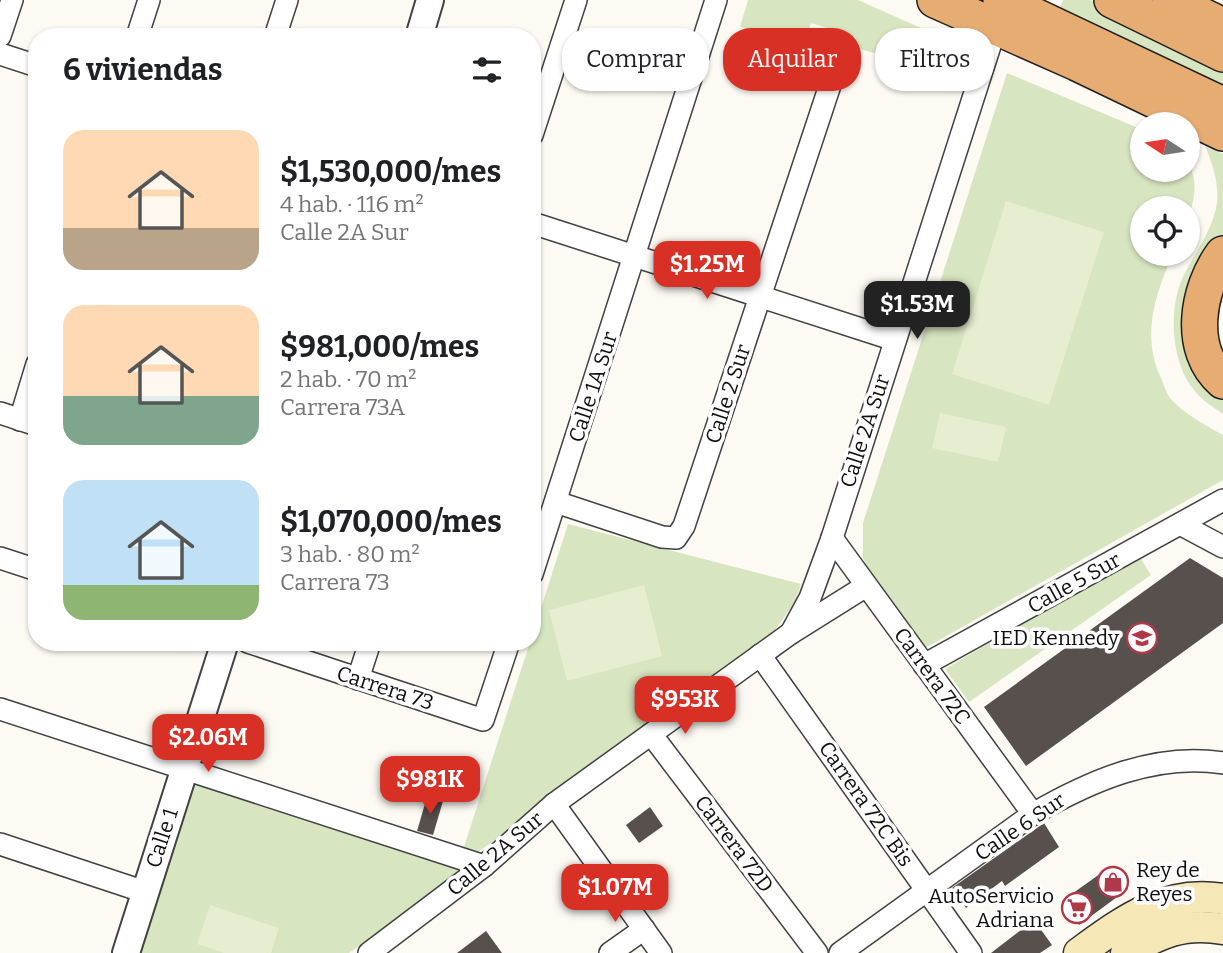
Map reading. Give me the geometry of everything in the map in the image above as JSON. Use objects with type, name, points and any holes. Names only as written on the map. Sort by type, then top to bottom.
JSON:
[{"type":"highway","points":[[935,0],[998,13],[1152,72],[1223,105]]},
{"type":"highway","points":[[1112,0],[1223,54]]},
{"type":"highway","points":[[1170,0],[1223,26]]},
{"type":"highway","points":[[998,13],[1077,63],[1223,133]]},
{"type":"highway","points":[[1077,63],[1152,72]]},
{"type":"highway","points":[[1223,254],[1209,280],[1200,306],[1199,329],[1204,352],[1214,374],[1223,382]]},
{"type":"main road","points":[[1131,939],[1153,906],[1177,898],[1198,896],[1223,899]]},
{"type":"main road","points":[[1079,953],[1194,926],[1223,929]]},
{"type":"street","points":[[0,36],[12,0]]},
{"type":"street","points":[[140,28],[149,0]]},
{"type":"street","points":[[278,28],[287,0]]},
{"type":"street","points":[[422,28],[430,0]]},
{"type":"street","points":[[541,107],[576,0]]},
{"type":"street","name":"Calle 1A Sur","points":[[541,548],[716,0]]},
{"type":"street","name":"Calle 2A Sur","points":[[791,633],[810,598],[832,538],[998,13]]},
{"type":"street","points":[[0,54],[28,63]]},
{"type":"street","name":"Calle 2 Sur","points":[[556,502],[662,537],[676,538],[684,526],[828,91]]},
{"type":"street","points":[[541,226],[895,340]]},
{"type":"street","points":[[19,419],[28,392]]},
{"type":"street","name":"Calle 5 Sur","points":[[924,665],[1223,500]]},
{"type":"street","points":[[1180,524],[1223,547]]},
{"type":"street","name":"Carrera 72C","points":[[832,538],[1033,814]]},
{"type":"street","points":[[0,558],[28,567]]},
{"type":"street","name":"Calle 2A Sur","points":[[369,953],[484,866],[554,804],[791,633],[866,586]]},
{"type":"street","name":"Calle 1","points":[[125,953],[222,651]]},
{"type":"street","name":"Carrera 73","points":[[274,651],[483,720],[506,651]]},
{"type":"street","points":[[358,679],[367,651]]},
{"type":"street","name":"Carrera 72C Bis","points":[[760,655],[971,953]]},
{"type":"street","points":[[0,709],[484,866]]},
{"type":"street","name":"Carrera 72D","points":[[651,734],[817,953]]},
{"type":"street","name":"Calle 6 Sur","points":[[841,953],[1033,814],[1064,796],[1116,774],[1170,763],[1203,760],[1223,763]]},
{"type":"street","points":[[554,804],[662,953]]},
{"type":"street","points":[[0,844],[145,892]]},
{"type":"street","points":[[610,953],[644,929]]},
{"type":"green space","points":[[748,0],[858,0],[921,28],[875,28],[875,53],[861,49],[861,28],[827,28],[811,23],[809,28],[740,27]]},
{"type":"green space","points":[[1063,0],[1090,0],[1223,64],[1223,96],[1056,16]]},
{"type":"green space","points":[[1007,73],[1130,125],[1130,182],[1194,182],[1194,196],[1130,196],[1130,266],[1168,266],[1153,315],[1151,331],[1155,362],[1170,398],[1188,414],[1223,435],[1223,480],[925,648],[868,571],[863,557],[863,523]]},
{"type":"green space","points":[[1205,146],[1223,154],[1223,237],[1202,268],[1223,396],[1223,414],[1200,397],[1186,379],[1176,351],[1174,335],[1178,290],[1189,266],[1200,266],[1200,245],[1215,213],[1217,189]]},
{"type":"green space","points":[[1006,201],[1104,232],[1049,405],[952,374]]},
{"type":"green space","points":[[940,413],[1006,427],[998,462],[932,448]]},
{"type":"green space","points":[[568,524],[801,584],[795,602],[773,633],[477,853],[463,850],[527,651],[541,651],[541,608]]},
{"type":"green space","points":[[1138,554],[1151,575],[969,702],[945,669]]},
{"type":"green space","points":[[644,585],[662,656],[567,681],[549,610]]},
{"type":"green space","points":[[193,778],[467,868],[349,953],[138,953]]},
{"type":"green space","points":[[210,905],[279,928],[271,953],[224,953],[197,944]]},
{"type":"building","points":[[1190,558],[1223,578],[1223,623],[1026,766],[984,707]]},
{"type":"building","points":[[427,797],[443,801],[433,835],[417,831]]},
{"type":"building","points":[[650,807],[663,826],[639,843],[626,825]]},
{"type":"building","points":[[1044,823],[1059,847],[1005,886],[1002,881],[966,908],[952,888]]},
{"type":"building","points":[[1111,866],[1128,889],[1079,925],[1062,901]]},
{"type":"building","points":[[1034,920],[1052,945],[1040,953],[991,953]]},
{"type":"building","points":[[486,931],[502,953],[457,953]]},
{"type":"place","name":"IED Kennedy","points":[[1142,638]]},
{"type":"place","name":"Rey de Reyes","points":[[1113,882]]},
{"type":"place","name":"AutoServicio Adriana","points":[[1077,908]]}]
